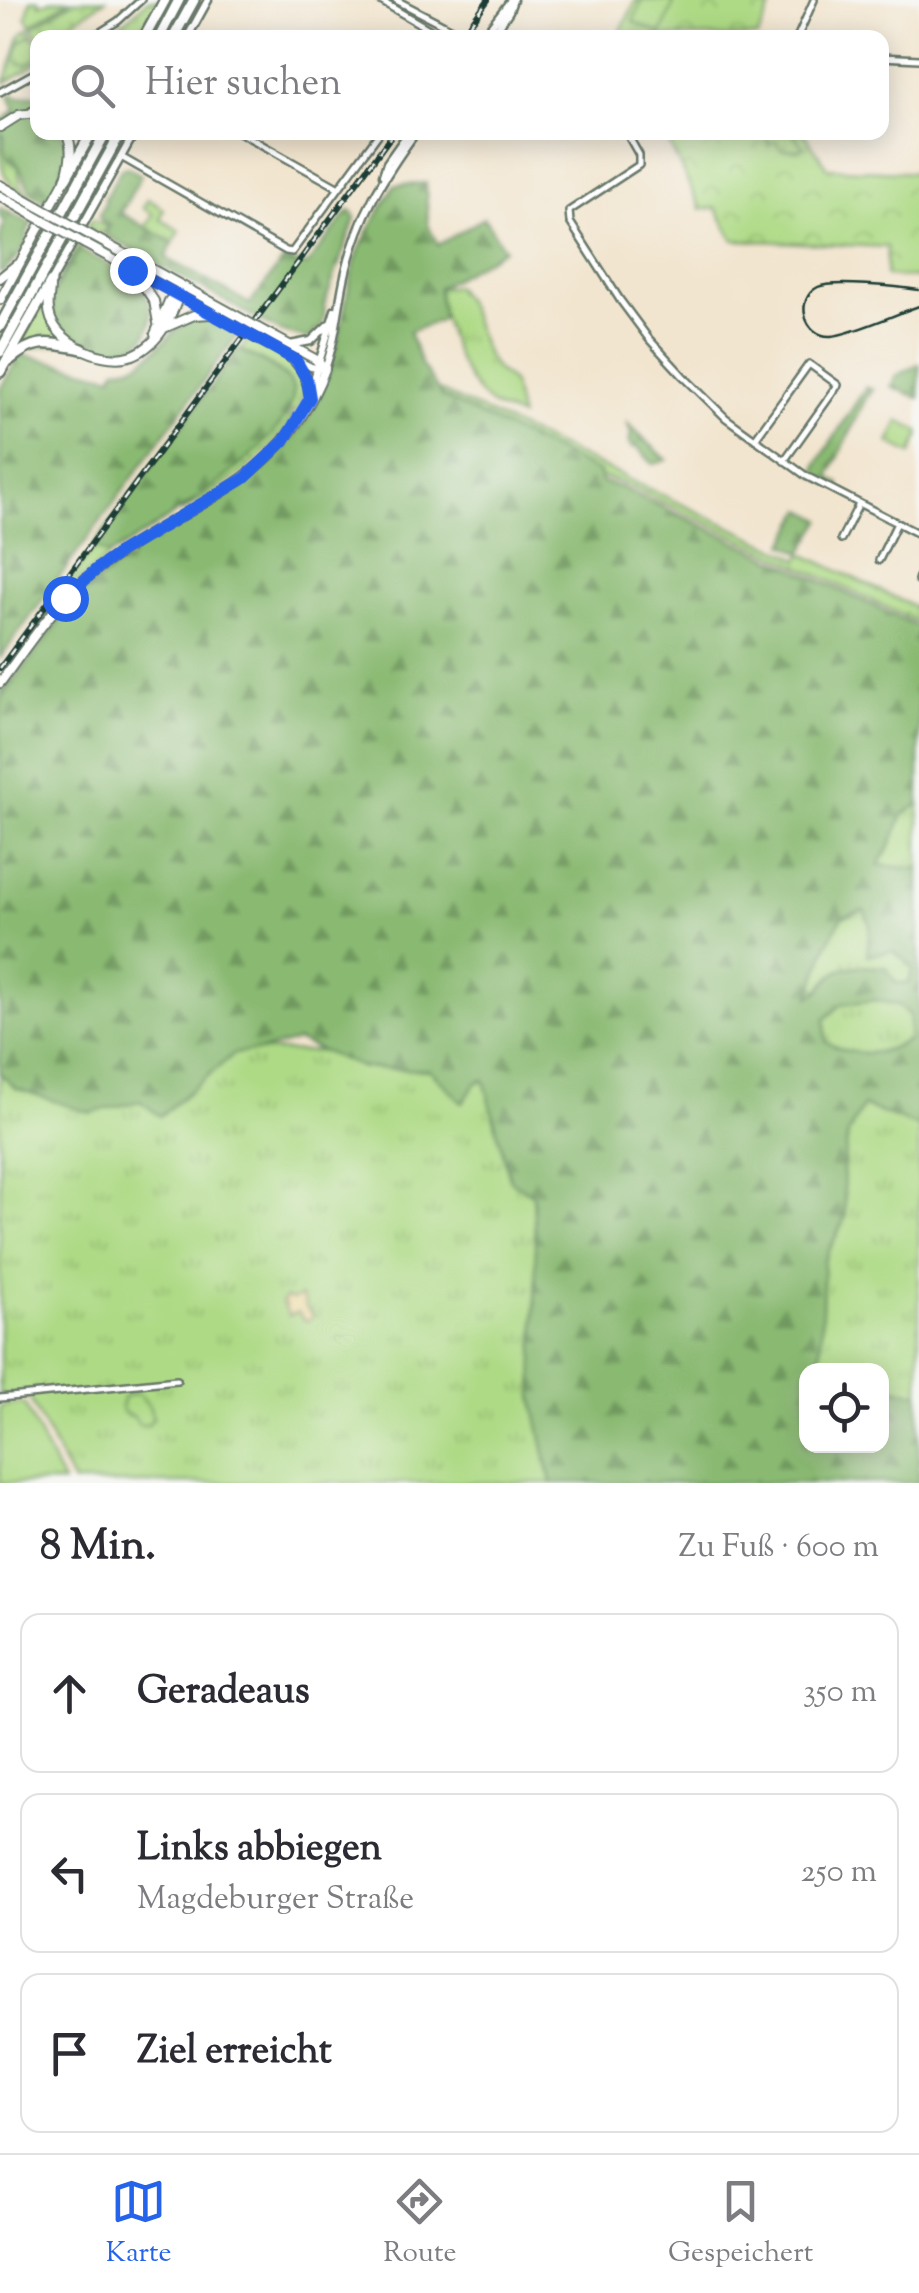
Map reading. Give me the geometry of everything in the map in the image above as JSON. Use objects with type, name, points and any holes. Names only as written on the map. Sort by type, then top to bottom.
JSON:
[{"type":"highway","points":[[148,30],[165,0]]},
{"type":"highway","points":[[162,30],[179,0]]},
{"type":"highway","points":[[177,30],[194,0]]},
{"type":"highway","points":[[66,178],[87,140]]},
{"type":"highway","points":[[0,326],[102,140]]},
{"type":"highway","points":[[0,352],[117,140]]},
{"type":"highway","points":[[2,369],[51,282]]},
{"type":"highway","points":[[2,369],[32,344],[82,349]]},
{"type":"main road","points":[[0,127],[16,116],[30,113]]},
{"type":"main road","points":[[0,300],[66,178],[71,156],[69,140]]},
{"type":"main road","points":[[1,190],[14,204],[37,211]]},
{"type":"main road","points":[[1,190],[212,314],[241,324]]},
{"type":"main road","points":[[88,240],[132,270],[241,324],[296,360],[310,395]]},
{"type":"main road","points":[[0,278],[22,258]]},
{"type":"main road","points":[[132,270],[154,301],[161,325]]},
{"type":"main road","points":[[51,282],[50,316],[62,334],[82,349],[110,356],[138,352],[154,339],[179,292]]},
{"type":"main road","points":[[161,325],[212,314]]},
{"type":"main road","points":[[0,683],[46,621],[83,581],[122,551],[245,478],[284,441],[300,416],[320,367],[290,345],[255,332]]},
{"type":"street","points":[[104,30],[142,0]]},
{"type":"street","points":[[191,30],[208,0]]},
{"type":"street","points":[[379,0],[430,30]]},
{"type":"street","points":[[396,0],[450,30]]},
{"type":"street","points":[[488,30],[512,0]]},
{"type":"street","points":[[497,30],[512,0]]},
{"type":"street","points":[[801,30],[814,0]]},
{"type":"street","points":[[889,58],[919,60]]},
{"type":"street","points":[[0,92],[30,75]]},
{"type":"street","points":[[51,282],[131,140]]},
{"type":"street","points":[[253,140],[339,188]]},
{"type":"street","points":[[121,157],[292,252],[374,140]]},
{"type":"street","points":[[320,367],[334,343],[340,300],[360,226],[387,163],[406,140]]},
{"type":"street","points":[[630,140],[639,165],[570,210],[570,222],[620,300],[649,338],[708,401],[754,440],[806,476],[919,534]]},
{"type":"street","points":[[320,367],[340,300]]},
{"type":"street","points":[[290,345],[311,341],[332,319]]},
{"type":"street","points":[[296,360],[320,367]]},
{"type":"street","points":[[754,440],[809,364],[838,385],[784,461]]},
{"type":"street","points":[[841,539],[858,504]]},
{"type":"street","points":[[879,560],[897,523]]},
{"type":"street","points":[[0,1398],[177,1380]]},
{"type":"green space","points":[[31,0],[39,0],[40,5],[51,0],[70,0],[31,25],[26,18]]},
{"type":"green space","points":[[75,0],[105,0],[60,30],[32,27]]},
{"type":"green space","points":[[148,0],[158,0],[141,30],[111,30]]},
{"type":"green space","points":[[636,0],[774,0],[761,30],[621,30]]},
{"type":"green space","points":[[642,0],[675,0],[663,30],[633,22]]},
{"type":"green space","points":[[30,31],[30,67],[5,83],[21,34]]},
{"type":"green space","points":[[30,36],[30,62],[26,65],[14,60],[20,42]]},
{"type":"green space","points":[[9,96],[30,96],[30,140],[66,141],[64,171],[53,194],[44,201],[33,193],[18,166],[4,153],[0,123],[15,110]]},
{"type":"green space","points":[[1,135],[6,157],[18,166],[21,186],[29,197],[7,179]]},
{"type":"green space","points":[[108,140],[111,140],[0,340]]},
{"type":"green space","points":[[667,140],[809,140],[828,168],[919,173],[919,278],[886,276],[887,247],[734,240],[716,208],[701,209]]},
{"type":"green space","points":[[768,140],[798,140],[803,147],[781,149],[777,141],[769,144]]},
{"type":"green space","points":[[127,167],[141,175],[121,213],[173,243],[166,258],[250,304],[285,258],[306,266],[349,211],[353,212],[355,219],[319,329],[307,339],[280,331],[105,235],[110,225],[99,215],[121,169]]},
{"type":"green space","points":[[426,183],[428,224],[438,245],[484,218],[504,249],[438,288],[443,319],[409,332],[421,364],[442,397],[599,472],[601,482],[620,487],[919,627],[919,804],[903,814],[878,865],[919,869],[919,1127],[863,1106],[848,1134],[843,1167],[845,1218],[824,1261],[820,1358],[831,1363],[799,1363],[799,1453],[889,1453],[889,1387],[919,1394],[919,1483],[551,1483],[533,1397],[533,1195],[510,1180],[484,1080],[476,1083],[463,1103],[430,1070],[363,1068],[298,1041],[234,1054],[160,1116],[140,1101],[90,1113],[15,1088],[0,1073],[0,699],[76,600],[123,561],[130,560],[131,551],[255,476],[302,426],[334,357],[351,278],[370,227],[394,186]],"holes":[[[864,910],[870,925],[867,955],[893,951],[913,967],[909,983],[896,983],[886,967],[853,967],[835,973],[810,996],[827,945],[842,917]],[[875,1000],[898,1005],[910,1015],[909,1040],[868,1053],[847,1051],[826,1042],[825,1019],[842,1004]]]},
{"type":"green space","points":[[148,199],[164,209],[160,219],[180,231],[173,243],[146,227],[153,214],[143,208]]},
{"type":"green space","points":[[0,208],[32,224],[23,248],[3,272],[0,240],[4,221]]},
{"type":"green space","points":[[92,219],[106,226],[102,234],[92,229],[57,285],[66,332],[102,348],[67,334],[54,319],[52,308],[57,282]]},
{"type":"green space","points":[[80,250],[127,276],[146,295],[150,322],[143,339],[135,345],[119,349],[96,346],[57,322],[54,296]]},
{"type":"green space","points":[[455,286],[468,305],[485,352],[496,369],[512,382],[520,417],[490,404],[462,367],[437,289]]},
{"type":"green space","points":[[46,297],[45,306],[69,343],[17,350]]},
{"type":"green space","points":[[201,318],[218,322],[238,334],[0,658],[0,389],[19,356],[112,376],[117,368],[143,361],[178,329]]},
{"type":"green space","points":[[248,339],[285,359],[300,374],[302,397],[295,413],[288,411],[293,393],[290,381],[241,350]]},
{"type":"green space","points":[[238,349],[291,383],[289,410],[273,434],[219,483],[129,544],[109,556],[93,546]]},
{"type":"green space","points":[[919,364],[919,398],[891,386],[896,376]]},
{"type":"green space","points":[[866,387],[873,389],[829,477],[840,484],[838,488],[814,475]]},
{"type":"green space","points":[[438,390],[799,559],[803,554],[919,609],[919,623],[622,483],[600,477],[599,472],[442,397]]},
{"type":"green space","points":[[287,415],[293,417],[257,460],[180,513],[249,456]]},
{"type":"green space","points":[[899,421],[919,431],[911,454],[889,443]]},
{"type":"green space","points":[[628,424],[667,460],[653,464],[636,446],[633,448],[629,444]]},
{"type":"green space","points":[[803,509],[822,520],[802,553],[785,544]]},
{"type":"green space","points":[[95,547],[109,556],[66,592],[24,643]]},
{"type":"green space","points":[[117,559],[54,623],[0,694],[53,619]]},
{"type":"green space","points":[[919,804],[919,869],[877,866],[889,849],[903,814]]},
{"type":"green space","points":[[864,910],[885,942],[913,967],[909,984],[810,997],[827,945],[842,917]]},
{"type":"green space","points":[[875,1000],[898,1005],[911,1015],[909,1039],[867,1053],[847,1051],[825,1042],[825,1019],[841,1004]]},
{"type":"green space","points":[[0,1047],[549,1053],[552,1483],[73,1483],[27,1393],[0,1395]]},
{"type":"green space","points":[[863,1106],[919,1127],[919,1394],[889,1387],[889,1363],[831,1363],[820,1358],[824,1261],[845,1218],[843,1167],[848,1134]]},
{"type":"green space","points":[[139,1394],[149,1406],[153,1418],[148,1425],[139,1425],[121,1407],[124,1397]]},
{"type":"green space","points":[[24,1403],[63,1483],[0,1483],[0,1406]]},
{"type":"sand","points":[[301,1296],[313,1315],[308,1321],[298,1312],[289,1316],[282,1303],[285,1298]]},
{"type":"tram line","points":[[919,290],[826,285],[811,293],[804,308],[814,330],[831,336],[919,306]]},
{"type":"railway","points":[[466,30],[488,0]]},
{"type":"railway","points":[[0,668],[388,140]]},
{"type":"route","points":[[65,598],[122,551],[245,478],[284,441],[310,398],[307,380],[296,360],[132,270]]}]
